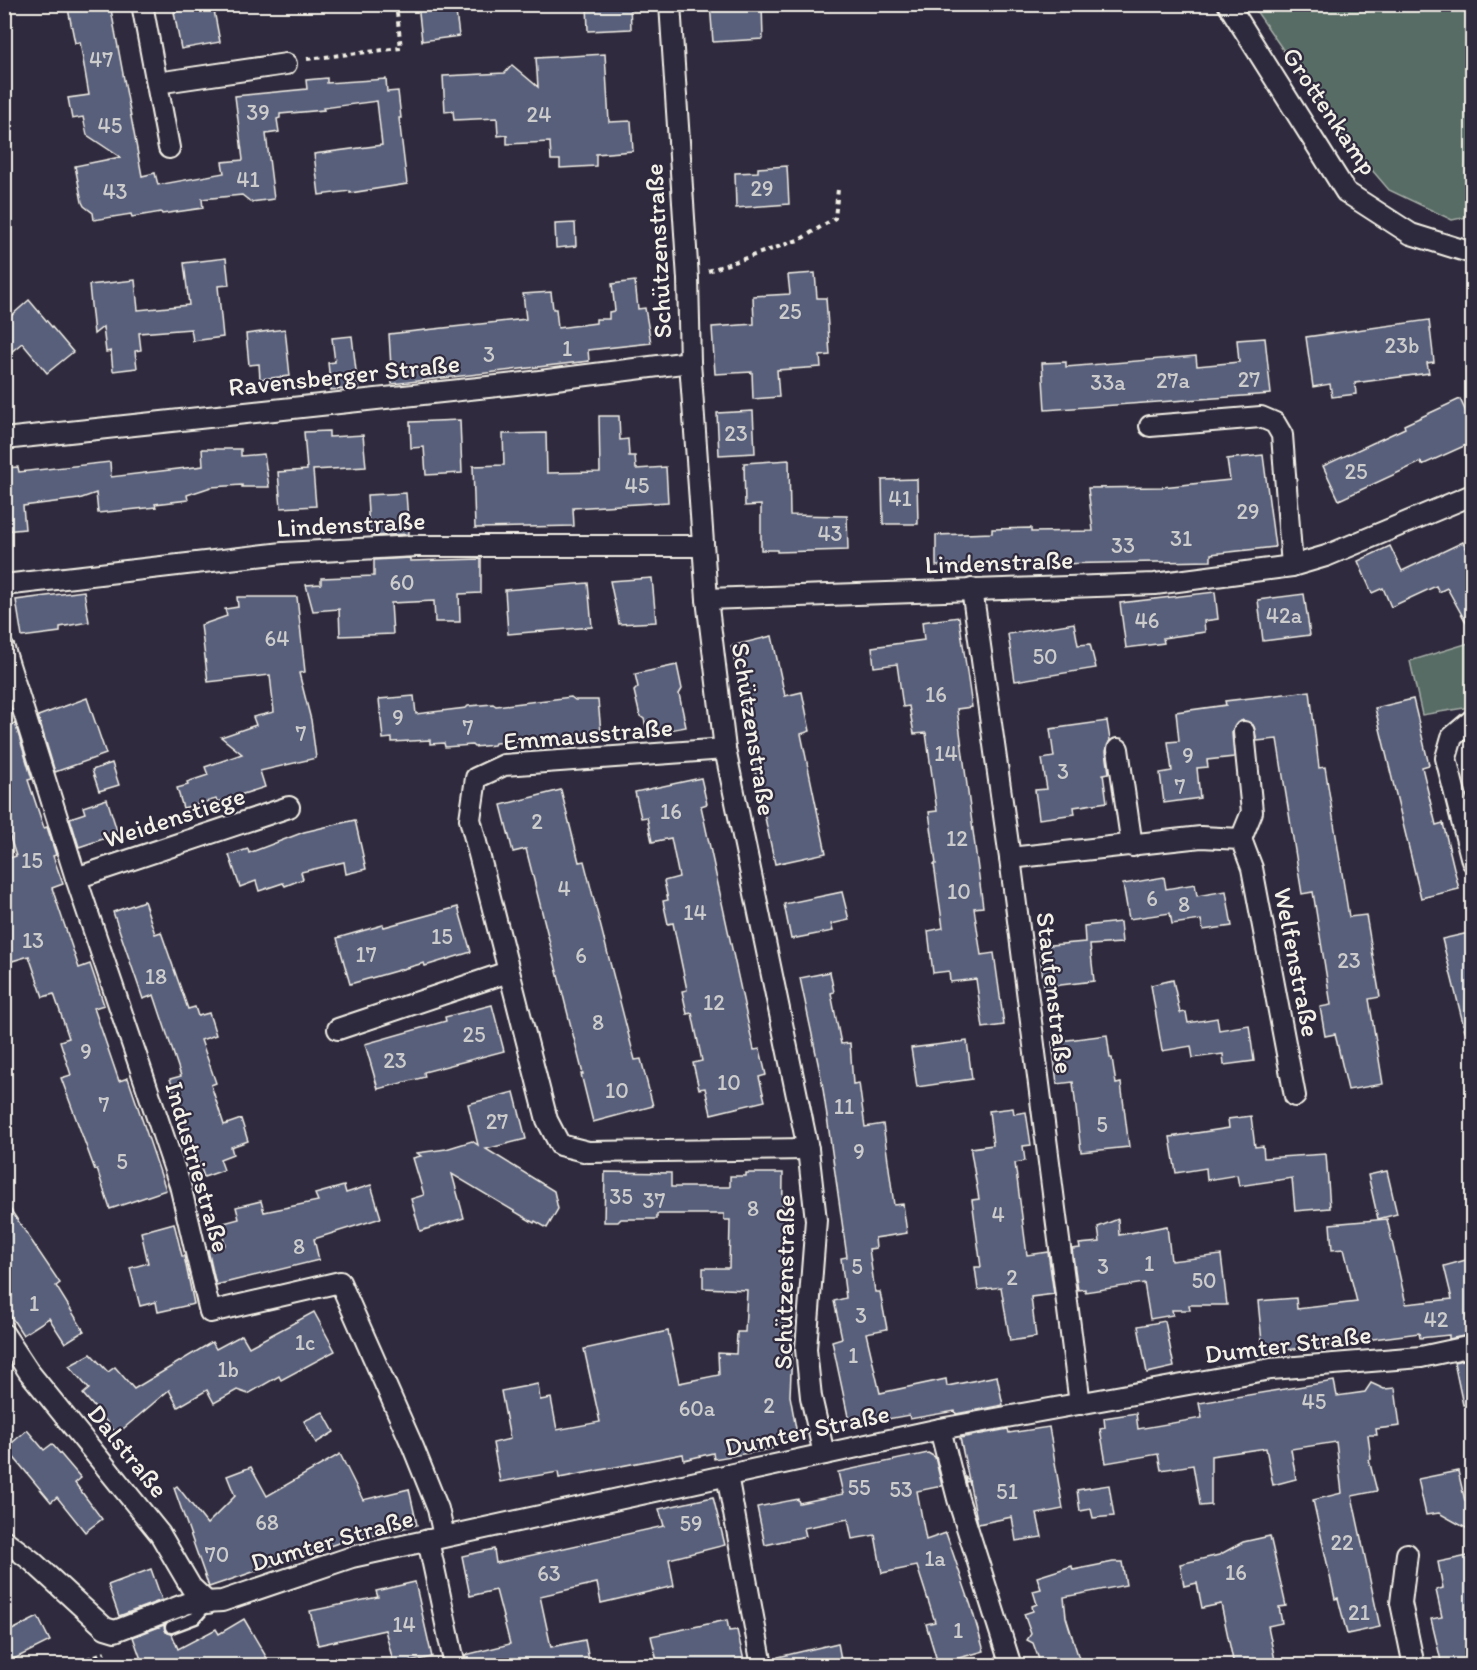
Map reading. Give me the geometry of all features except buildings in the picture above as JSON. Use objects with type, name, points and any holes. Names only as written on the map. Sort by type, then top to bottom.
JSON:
[{"type":"street","points":[[142,4],[169,148]]},
{"type":"street","name":"Schützenstraße","points":[[670,4],[688,279],[690,362],[707,599],[725,749],[808,1149],[816,1220],[806,1349],[811,1397],[824,1454]]},
{"type":"street","name":"Grottenkamp","points":[[1228,4],[1346,192],[1411,234],[1473,253]]},
{"type":"street","points":[[157,82],[286,64]]},
{"type":"street","name":"Ravensberger Straße","points":[[4,439],[516,384],[690,362]]},
{"type":"street","points":[[1150,426],[1261,417],[1275,423],[1282,435],[1292,566]]},
{"type":"street","name":"Lindenstraße","points":[[707,599],[1155,584],[1292,566],[1326,556],[1472,498]]},
{"type":"street","name":"Lindenstraße","points":[[4,585],[283,553],[416,546],[702,546]]},
{"type":"street","name":"Staufenstraße","points":[[972,589],[1010,858],[1080,1404]]},
{"type":"street","name":"Industriestraße","points":[[4,649],[76,878],[180,1185],[210,1312],[340,1282],[438,1509],[436,1538]]},
{"type":"street","points":[[1473,720],[1452,737],[1446,758],[1473,861]]},
{"type":"street","points":[[1010,858],[1201,837],[1241,839],[1252,812],[1244,732]]},
{"type":"street","name":"Emmausstraße","points":[[725,749],[504,765],[476,778],[470,819],[547,1120],[560,1145],[588,1152],[808,1149]]},
{"type":"street","points":[[1118,750],[1132,846]]},
{"type":"street","name":"Weidenstiege","points":[[76,878],[289,807]]},
{"type":"street","name":"Welfenstraße","points":[[1241,839],[1252,868],[1295,1096]]},
{"type":"street","points":[[338,1029],[508,972]]},
{"type":"street","name":"Dalstraße","points":[[4,1334],[29,1372],[160,1534],[191,1587],[208,1603]]},
{"type":"street","name":"Dumter Straße","points":[[208,1603],[222,1601],[352,1557],[940,1428],[1270,1369],[1421,1357],[1473,1346]]},
{"type":"street","points":[[940,1428],[958,1499],[1011,1665]]},
{"type":"street","points":[[727,1475],[762,1665]]},
{"type":"street","points":[[436,1538],[455,1665]]},
{"type":"street","points":[[4,1540],[32,1561],[105,1628],[115,1631],[188,1603],[208,1603]]},
{"type":"street","points":[[1407,1554],[1401,1603],[1414,1665]]},
{"type":"lane","name":"Dumter Straße","points":[[171,1627],[195,1618],[208,1603]]},
{"type":"path","points":[[286,64],[307,59],[401,48],[396,4]]},
{"type":"path","points":[[688,279],[801,239],[835,218],[838,189]]},
{"type":"green space","points":[[1252,5],[1472,5],[1472,216],[1452,220],[1389,190],[1342,135]]},
{"type":"green space","points":[[1472,642],[1472,705],[1422,715],[1410,661]]}]
